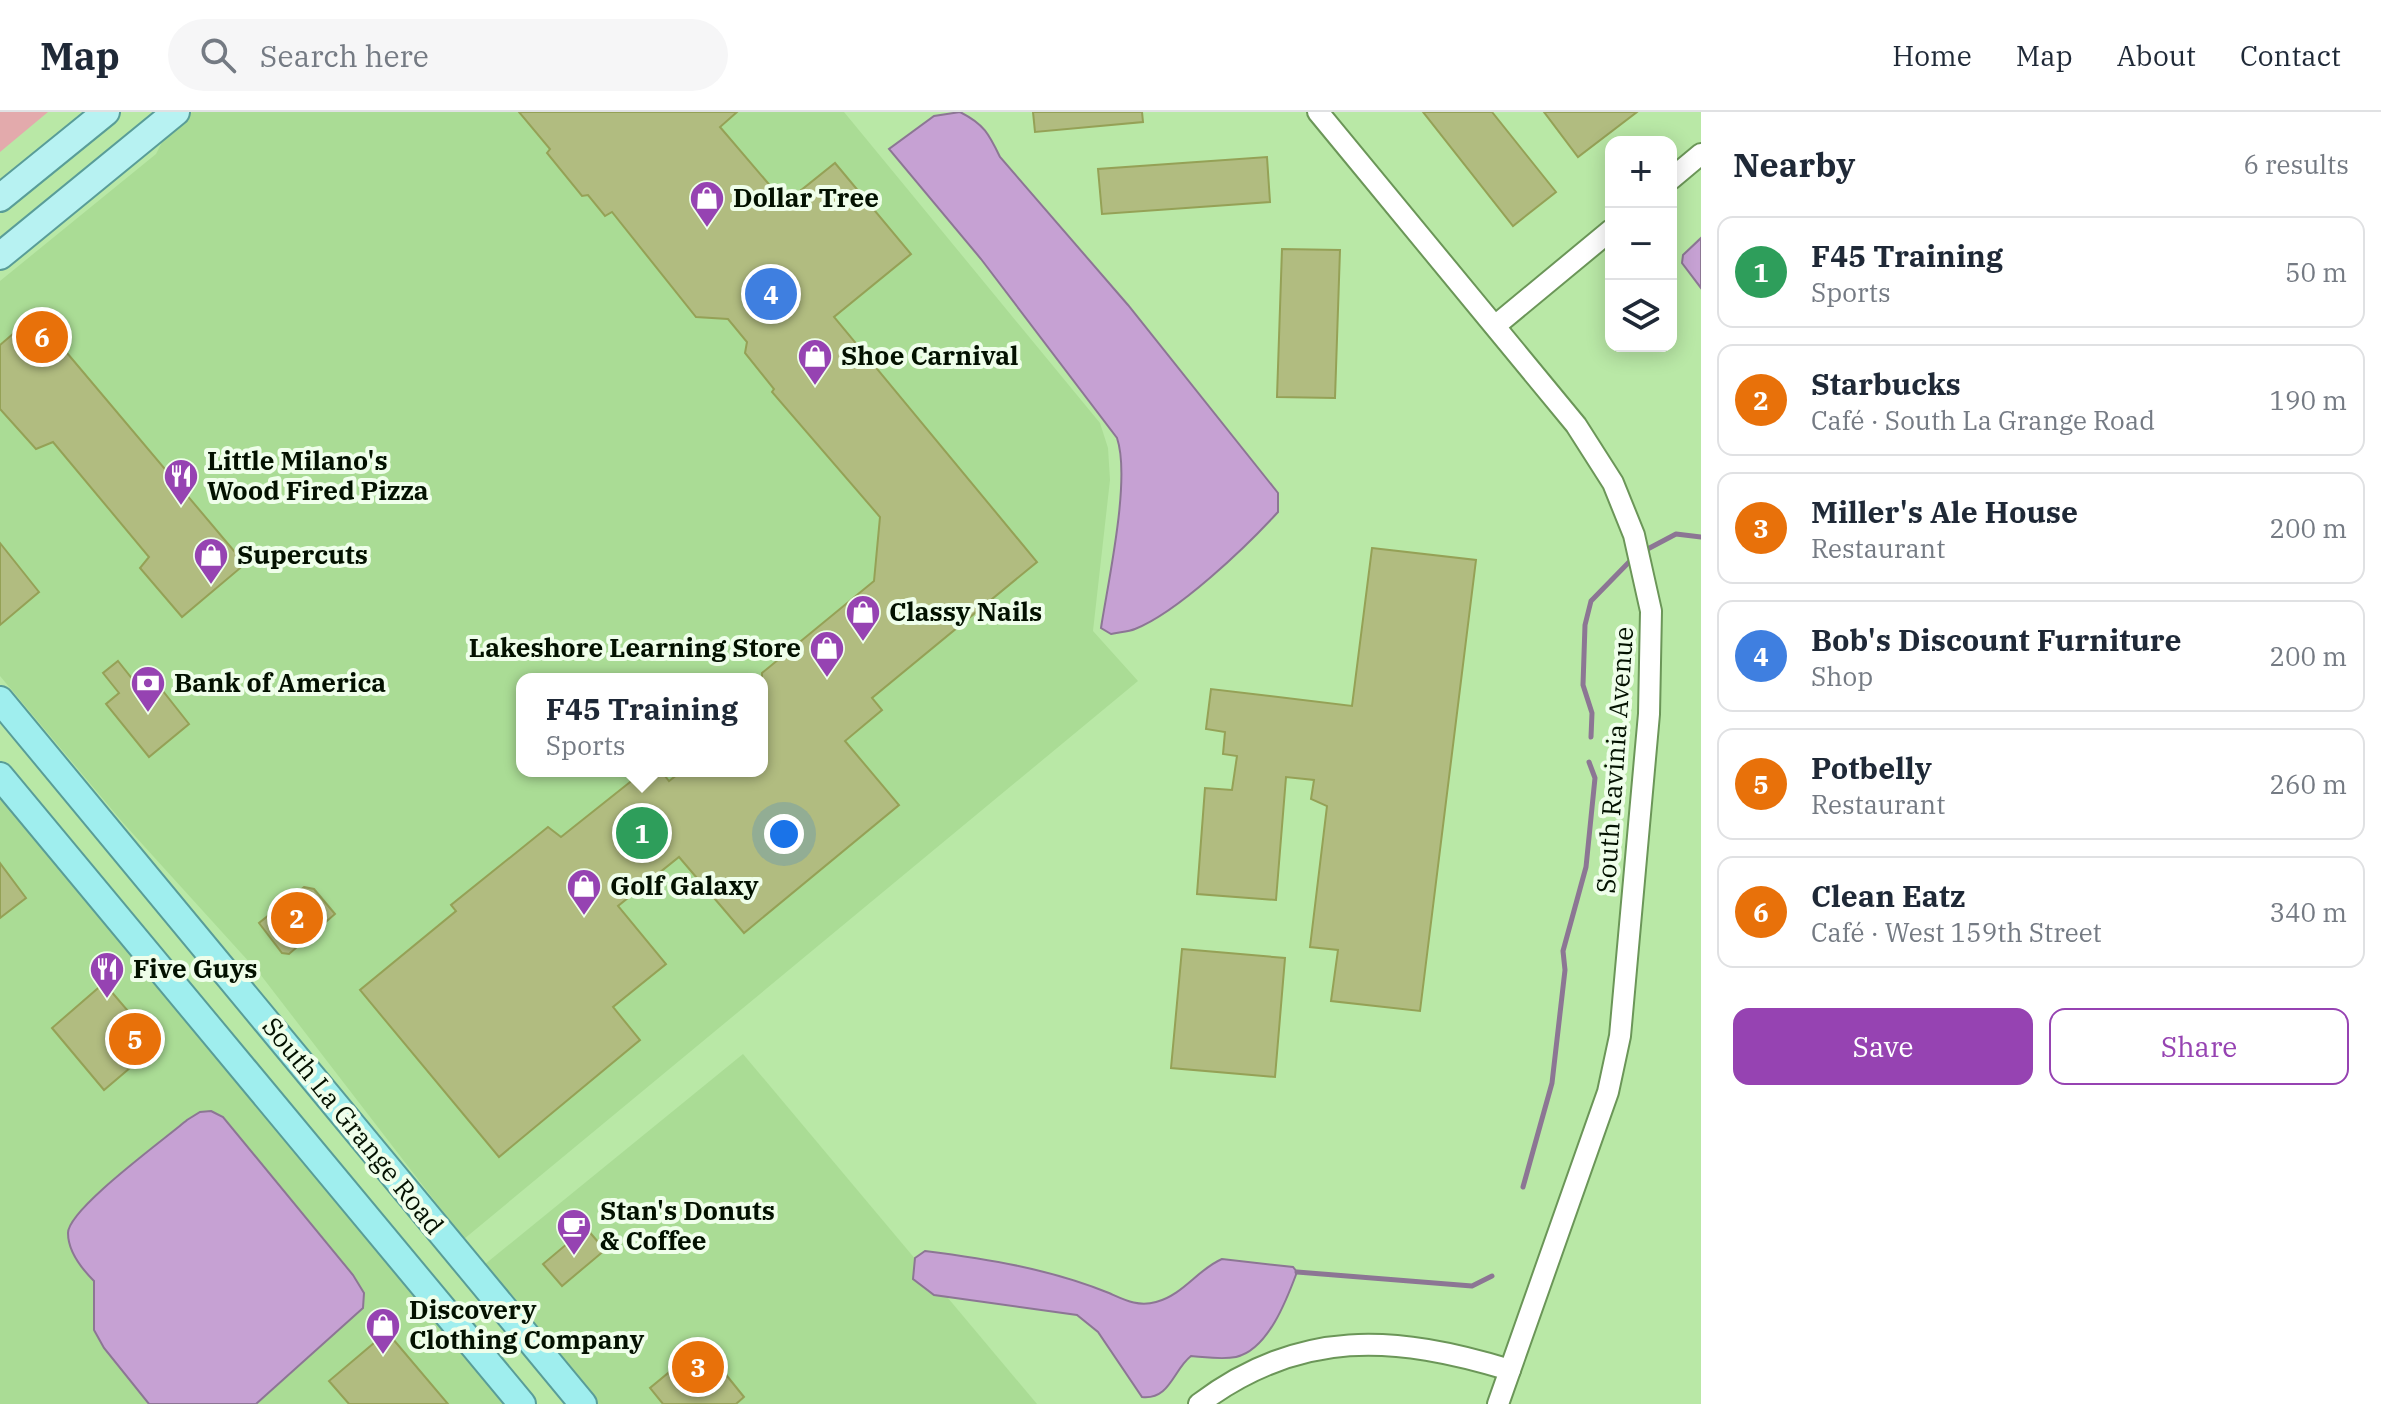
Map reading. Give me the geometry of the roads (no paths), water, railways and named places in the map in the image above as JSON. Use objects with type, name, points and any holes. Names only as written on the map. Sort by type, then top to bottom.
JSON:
[{"type":"highway","name":"South La Grange Road","points":[[0,700],[583,1404]]},
{"type":"highway","name":"South La Grange Road","points":[[0,776],[522,1404]]},
{"type":"main road","points":[[0,198],[106,112]]},
{"type":"main road","points":[[0,256],[176,112]]},
{"type":"street","name":"South Ravinia Avenue","points":[[1318,112],[1576,425],[1613,483],[1634,535],[1651,611],[1649,714],[1620,1036],[1608,1092],[1498,1404]]},
{"type":"street","points":[[1677,174],[1701,154]]},
{"type":"street","points":[[1495,326],[1605,235]]},
{"type":"street","points":[[1199,1404],[1253,1369],[1300,1352],[1335,1345],[1370,1343],[1429,1347],[1510,1370]]},
{"type":"waterway","points":[[1642,552],[1676,534],[1701,537]]},
{"type":"waterway","points":[[1591,737],[1592,713],[1583,685],[1585,625],[1591,601],[1633,558]]},
{"type":"waterway","points":[[1523,1187],[1552,1083],[1565,970],[1563,951],[1586,867],[1595,778],[1589,762]]},
{"type":"waterway","points":[[1297,1272],[1472,1286],[1492,1276]]},
{"type":"place","name":"Dollar Tree","points":[[707,229]]},
{"type":"place","name":"Bob's Discount Furniture","points":[[771,294]]},
{"type":"place","name":"Clean Eatz","points":[[42,337]]},
{"type":"place","name":"Shoe Carnival","points":[[815,387]]},
{"type":"place","name":"Little Milano's Wood Fired Pizza","points":[[181,507]]},
{"type":"place","name":"Supercuts","points":[[211,586]]},
{"type":"place","name":"Classy Nails","points":[[863,643]]},
{"type":"place","name":"Lakeshore Learning Store","points":[[827,679]]},
{"type":"place","name":"Bank of America","points":[[148,714]]},
{"type":"place","name":"F45 Training","points":[[642,833]]},
{"type":"place","name":"Golf Galaxy","points":[[584,917]]},
{"type":"place","name":"Starbucks","points":[[297,918]]},
{"type":"place","name":"Five Guys","points":[[107,1000]]},
{"type":"place","name":"Potbelly","points":[[135,1039]]},
{"type":"place","name":"Stan's Donuts & Coffee","points":[[574,1257]]},
{"type":"place","name":"Discovery Clothing Company","points":[[383,1356]]},
{"type":"place","name":"Miller's Ale House","points":[[698,1367]]}]
